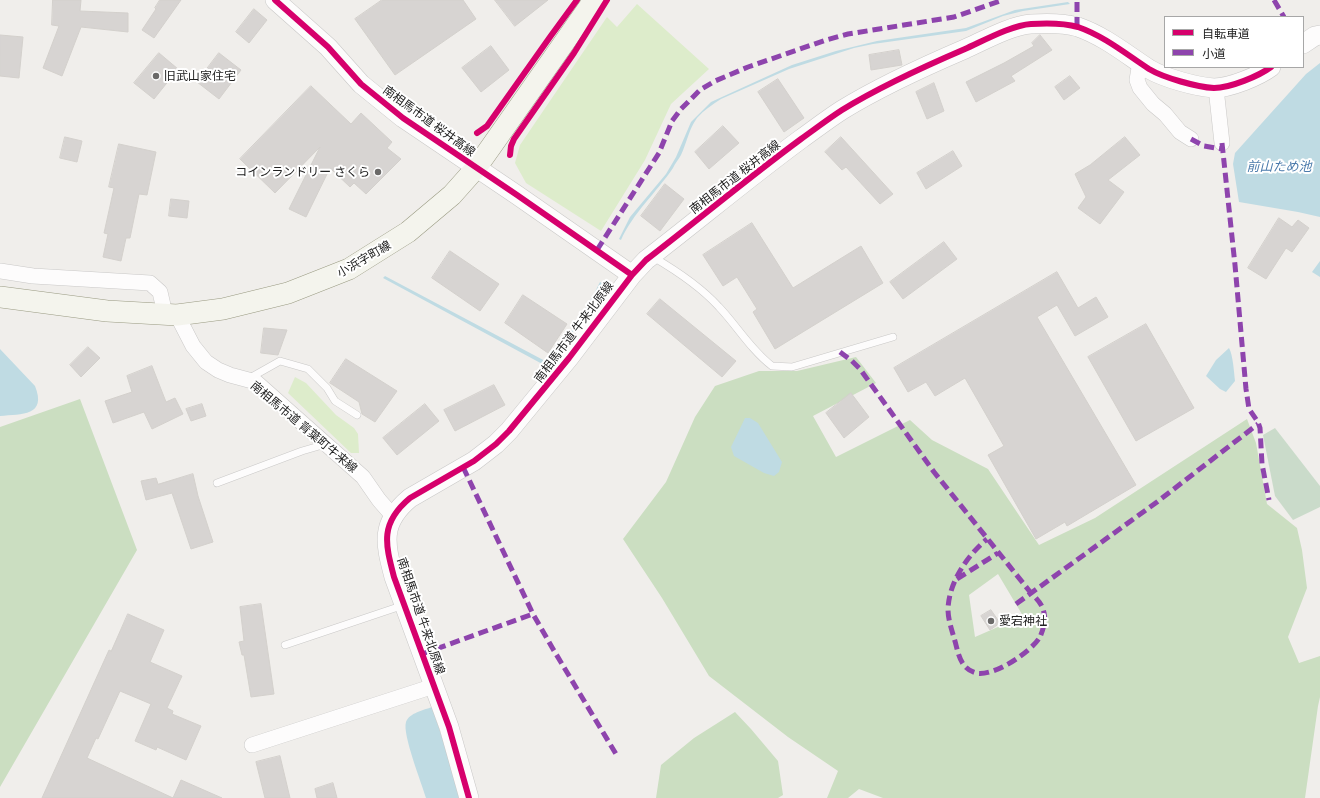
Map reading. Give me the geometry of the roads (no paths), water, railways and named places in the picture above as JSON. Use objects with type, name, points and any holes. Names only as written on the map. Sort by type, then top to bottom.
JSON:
[{"type":"main road","name":"小浜字町線","points":[[0,297],[107,311],[171,314],[223,309],[288,293],[349,269],[408,232],[452,195],[476,168],[594,0]]},
{"type":"street","name":"南相馬市道 桜井高線","points":[[275,0],[328,46],[361,84],[384,103],[422,132],[517,195],[632,275],[651,256],[778,156],[841,111],[875,91],[942,59],[1013,28],[1030,24],[1053,24],[1076,27],[1094,34],[1123,50],[1151,70],[1174,79],[1216,88],[1244,81],[1263,73],[1270,68]]},
{"type":"street","points":[[1304,43],[1315,36],[1320,35]]},
{"type":"street","points":[[1140,62],[1137,80],[1140,88],[1180,132],[1191,139]]},
{"type":"street","points":[[1216,88],[1222,142]]},
{"type":"street","name":"南相馬市道 青葉町牛来線","points":[[0,271],[33,276],[150,283],[160,292],[171,314],[206,362],[218,370],[230,375],[256,382],[363,477],[379,500],[394,516]]},
{"type":"street","name":"南相馬市道 牛来北原線","points":[[469,798],[454,745],[434,686],[394,577],[386,541],[388,527],[401,506],[410,498],[474,461],[496,444],[509,431],[569,358],[632,275]]},
{"type":"street","points":[[252,745],[434,686]]},
{"type":"lane","points":[[651,256],[707,294],[760,355],[772,366],[792,367],[893,337]]},
{"type":"lane","points":[[247,379],[280,361],[308,369],[327,388],[336,401],[357,415]]},
{"type":"lane","points":[[217,483],[302,451],[326,444]]},
{"type":"lane","points":[[285,645],[404,605]]},
{"type":"water","points":[[1068,2],[1070,4],[1023,11],[1003,16],[966,31],[854,48],[789,69],[721,99],[706,110],[694,122],[681,155],[673,168],[638,212],[621,240],[619,239],[630,217],[666,174],[676,157],[691,122],[711,102],[792,65],[836,51],[877,41],[966,28],[1015,10]]},
{"type":"water","name":"前山ため池","points":[[1320,63],[1320,217],[1239,202],[1233,164],[1235,153],[1306,74]]},
{"type":"water","points":[[1320,261],[1320,277],[1312,272]]},
{"type":"water","points":[[385,276],[547,362],[576,324],[600,282],[602,283],[587,313],[546,366],[383,278]]},
{"type":"water","points":[[1229,348],[1235,381],[1226,392],[1220,389],[1206,376],[1216,360]]},
{"type":"water","points":[[0,349],[35,386],[38,396],[38,403],[30,412],[0,416]]},
{"type":"water","points":[[745,418],[750,418],[758,423],[782,462],[779,472],[774,476],[764,473],[734,456],[731,447]]},
{"type":"water","points":[[432,707],[452,767],[459,798],[426,798],[413,759],[407,737],[406,722],[410,716]]},
{"type":"place","name":"旧武山家住宅","points":[[156,76]]},
{"type":"place","name":"コインランドリー さくら","points":[[378,172]]},
{"type":"place","name":"愛宕神社","points":[[991,621]]}]
